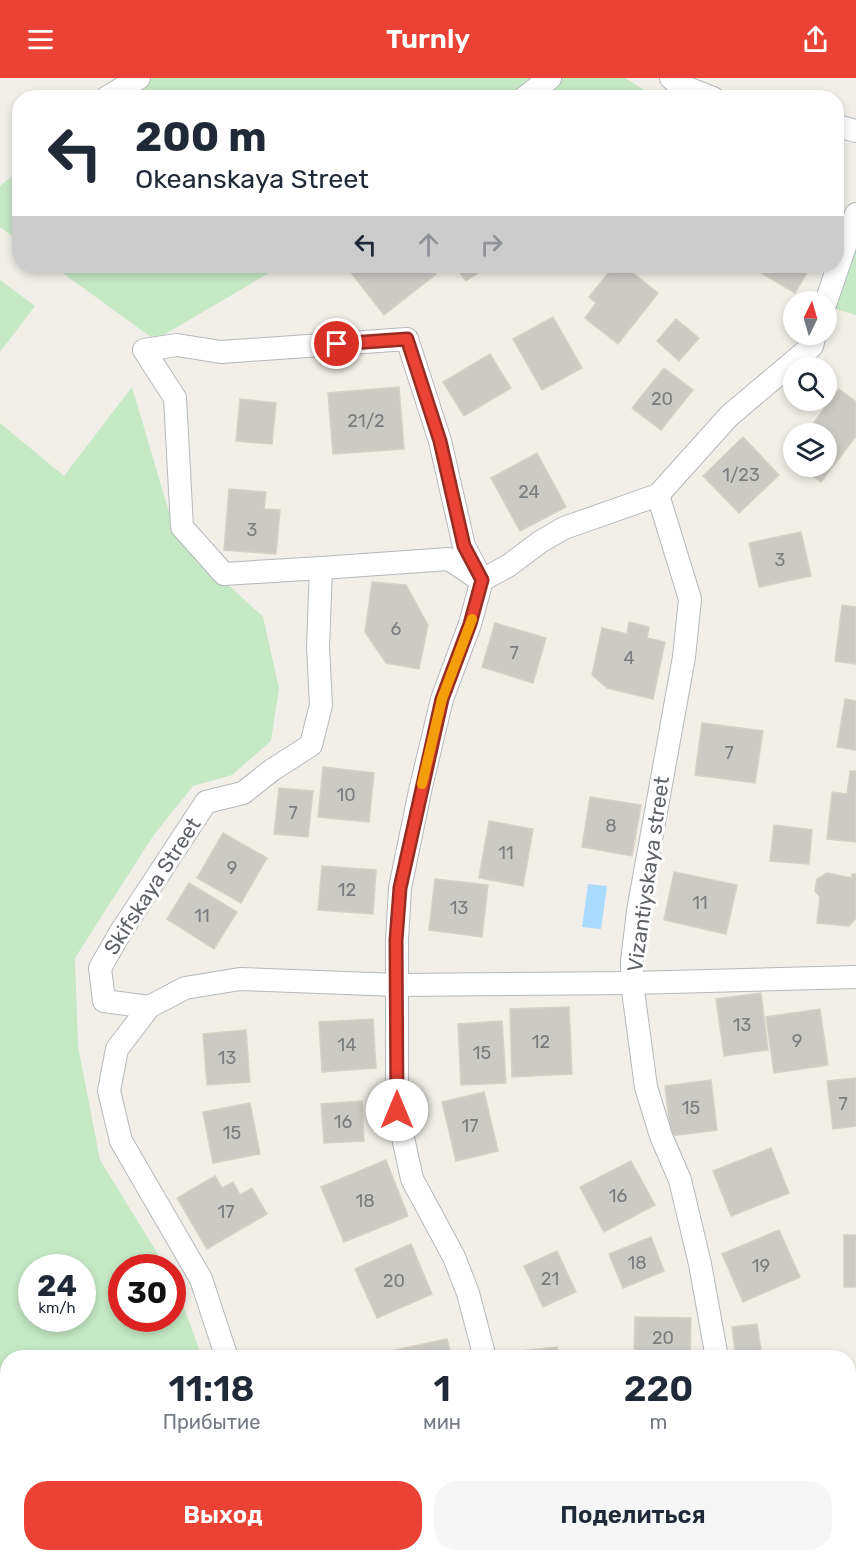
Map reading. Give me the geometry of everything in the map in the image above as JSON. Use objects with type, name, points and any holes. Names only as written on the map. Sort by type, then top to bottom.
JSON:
[{"type":"street","points":[[120,90],[140,78]]},
{"type":"street","points":[[534,90],[550,78]]},
{"type":"street","points":[[671,78],[679,85],[692,90]]},
{"type":"street","points":[[844,244],[856,214]]},
{"type":"street","points":[[829,291],[835,273]]},
{"type":"street","points":[[482,580],[449,559],[224,574],[182,527],[175,398],[144,350],[177,345],[221,352],[407,339],[440,441],[464,546],[482,580],[470,624],[442,699],[400,888],[396,940],[397,1110],[412,1179],[454,1257],[468,1293],[483,1350]]},
{"type":"street","points":[[482,580],[508,566],[540,542],[564,528],[658,495],[729,416],[812,345]]},
{"type":"street","name":"Vizantiyskaya street","points":[[658,495],[690,599],[684,657],[638,911],[632,982],[646,1087],[661,1136],[680,1180],[700,1264],[716,1350]]},
{"type":"street","name":"Skifskaya Street","points":[[149,1007],[104,1001],[100,968],[120,933],[206,802],[243,793],[272,770],[311,745],[321,705],[318,647],[321,568]]},
{"type":"street","points":[[224,1350],[201,1279],[121,1141],[109,1091],[117,1049],[149,1007],[185,988],[240,979],[397,985],[856,977]]},
{"type":"green space","points":[[142,78],[625,78],[645,90],[125,90]]},
{"type":"green space","points":[[12,176],[12,236],[0,227],[0,186]]},
{"type":"green space","points":[[852,250],[856,251],[856,315],[837,309],[837,294]]},
{"type":"green space","points":[[63,273],[269,273],[155,340]]},
{"type":"green space","points":[[0,280],[35,306],[0,352]]},
{"type":"green space","points":[[132,387],[176,536],[263,617],[279,688],[271,741],[232,775],[193,786],[153,836],[75,958],[78,1046],[100,1160],[158,1254],[108,1254],[108,1332],[186,1332],[186,1313],[199,1350],[0,1350],[0,423],[64,476]]},
{"type":"water","points":[[588,884],[607,886],[601,929],[582,927]]},
{"type":"building","points":[[351,273],[435,273],[436,274],[384,315]]},
{"type":"building","points":[[460,273],[478,273],[466,281]]},
{"type":"building","points":[[608,273],[633,273],[658,293],[618,344],[585,318],[596,303],[589,297]]},
{"type":"building","points":[[761,273],[807,273],[796,291],[792,291]]},
{"type":"building","points":[[553,317],[582,368],[542,390],[513,339]]},
{"type":"building","points":[[676,319],[699,338],[679,361],[657,341]]},
{"type":"building","points":[[490,354],[511,388],[464,416],[443,382]]},
{"type":"building","points":[[664,368],[693,390],[661,430],[632,408]]},
{"type":"building","points":[[399,387],[404,449],[333,454],[328,393]]},
{"type":"building","points":[[839,389],[856,402],[856,436],[837,461],[837,423],[813,423],[822,411],[837,411]]},
{"type":"building","points":[[240,399],[276,403],[272,444],[236,441]]},
{"type":"building","points":[[743,437],[779,475],[739,513],[703,476]]},
{"type":"building","points":[[537,453],[566,507],[520,531],[491,478]]},
{"type":"building","points":[[814,477],[825,477],[821,482]]},
{"type":"building","points":[[229,489],[266,492],[264,509],[280,510],[276,554],[224,550]]},
{"type":"building","points":[[801,532],[811,576],[759,587],[749,543]]},
{"type":"building","points":[[372,582],[406,585],[428,625],[419,669],[386,663],[365,632]]},
{"type":"building","points":[[842,605],[856,607],[856,664],[835,661]]},
{"type":"building","points":[[629,622],[649,627],[647,638],[665,642],[653,699],[607,688],[592,675],[602,628],[627,634]]},
{"type":"building","points":[[495,623],[546,638],[533,683],[482,667]]},
{"type":"building","points":[[845,699],[856,701],[856,750],[837,747]]},
{"type":"building","points":[[702,723],[763,731],[755,783],[695,775]]},
{"type":"building","points":[[323,767],[374,773],[369,822],[318,817]]},
{"type":"building","points":[[850,771],[856,771],[856,842],[827,839],[832,792],[847,794]]},
{"type":"building","points":[[279,788],[313,791],[308,837],[274,834]]},
{"type":"building","points":[[590,797],[641,805],[632,856],[582,847]]},
{"type":"building","points":[[489,821],[533,829],[523,886],[479,878]]},
{"type":"building","points":[[774,825],[812,830],[809,864],[770,861]]},
{"type":"building","points":[[223,833],[267,858],[241,903],[197,878]]},
{"type":"building","points":[[322,866],[376,870],[373,914],[318,910]]},
{"type":"building","points":[[674,872],[737,885],[726,934],[664,920]]},
{"type":"building","points":[[827,873],[852,878],[852,874],[856,874],[856,918],[849,926],[817,923],[820,897],[815,891],[817,879]]},
{"type":"building","points":[[435,879],[488,885],[482,937],[429,930]]},
{"type":"building","points":[[189,883],[237,912],[214,949],[167,919]]},
{"type":"building","points":[[761,993],[768,1050],[724,1056],[716,999]]},
{"type":"building","points":[[569,1007],[572,1074],[512,1077],[510,1009]]},
{"type":"building","points":[[820,1009],[828,1065],[774,1073],[766,1017]]},
{"type":"building","points":[[373,1019],[376,1068],[322,1072],[319,1022]]},
{"type":"building","points":[[502,1021],[506,1083],[461,1085],[458,1024]]},
{"type":"building","points":[[246,1030],[250,1082],[207,1085],[203,1034]]},
{"type":"building","points":[[856,1078],[856,1126],[833,1129],[827,1081]]},
{"type":"building","points":[[711,1080],[717,1130],[671,1136],[665,1086]]},
{"type":"building","points":[[484,1092],[498,1151],[456,1161],[442,1102]]},
{"type":"building","points":[[362,1101],[364,1141],[324,1143],[321,1104]]},
{"type":"building","points":[[250,1103],[260,1154],[213,1163],[203,1112]]},
{"type":"building","points":[[771,1148],[789,1193],[731,1216],[713,1171]]},
{"type":"building","points":[[386,1160],[408,1216],[344,1242],[321,1187]]},
{"type":"building","points":[[631,1161],[655,1205],[604,1232],[580,1187]]},
{"type":"building","points":[[215,1176],[222,1188],[233,1182],[240,1195],[252,1188],[267,1214],[207,1249],[177,1198]]},
{"type":"building","points":[[779,1230],[800,1277],[743,1302],[722,1254]]},
{"type":"building","points":[[844,1235],[856,1235],[856,1287],[844,1287]]},
{"type":"building","points":[[651,1237],[664,1271],[623,1288],[609,1254]]},
{"type":"building","points":[[411,1244],[432,1294],[377,1318],[355,1269]]},
{"type":"building","points":[[557,1251],[576,1292],[543,1307],[524,1266]]},
{"type":"building","points":[[635,1317],[691,1318],[690,1350],[634,1350]]},
{"type":"building","points":[[757,1324],[761,1350],[735,1350],[732,1327]]},
{"type":"building","points":[[447,1339],[450,1350],[395,1350]]},
{"type":"building","points":[[557,1347],[558,1350],[530,1350]]},
{"type":"slow traffic","points":[[422,784],[442,699],[472,619]]},
{"type":"route","points":[[337,344],[407,339],[440,441],[464,546],[482,580],[470,624],[442,699],[400,888],[396,940],[397,1110]]}]
